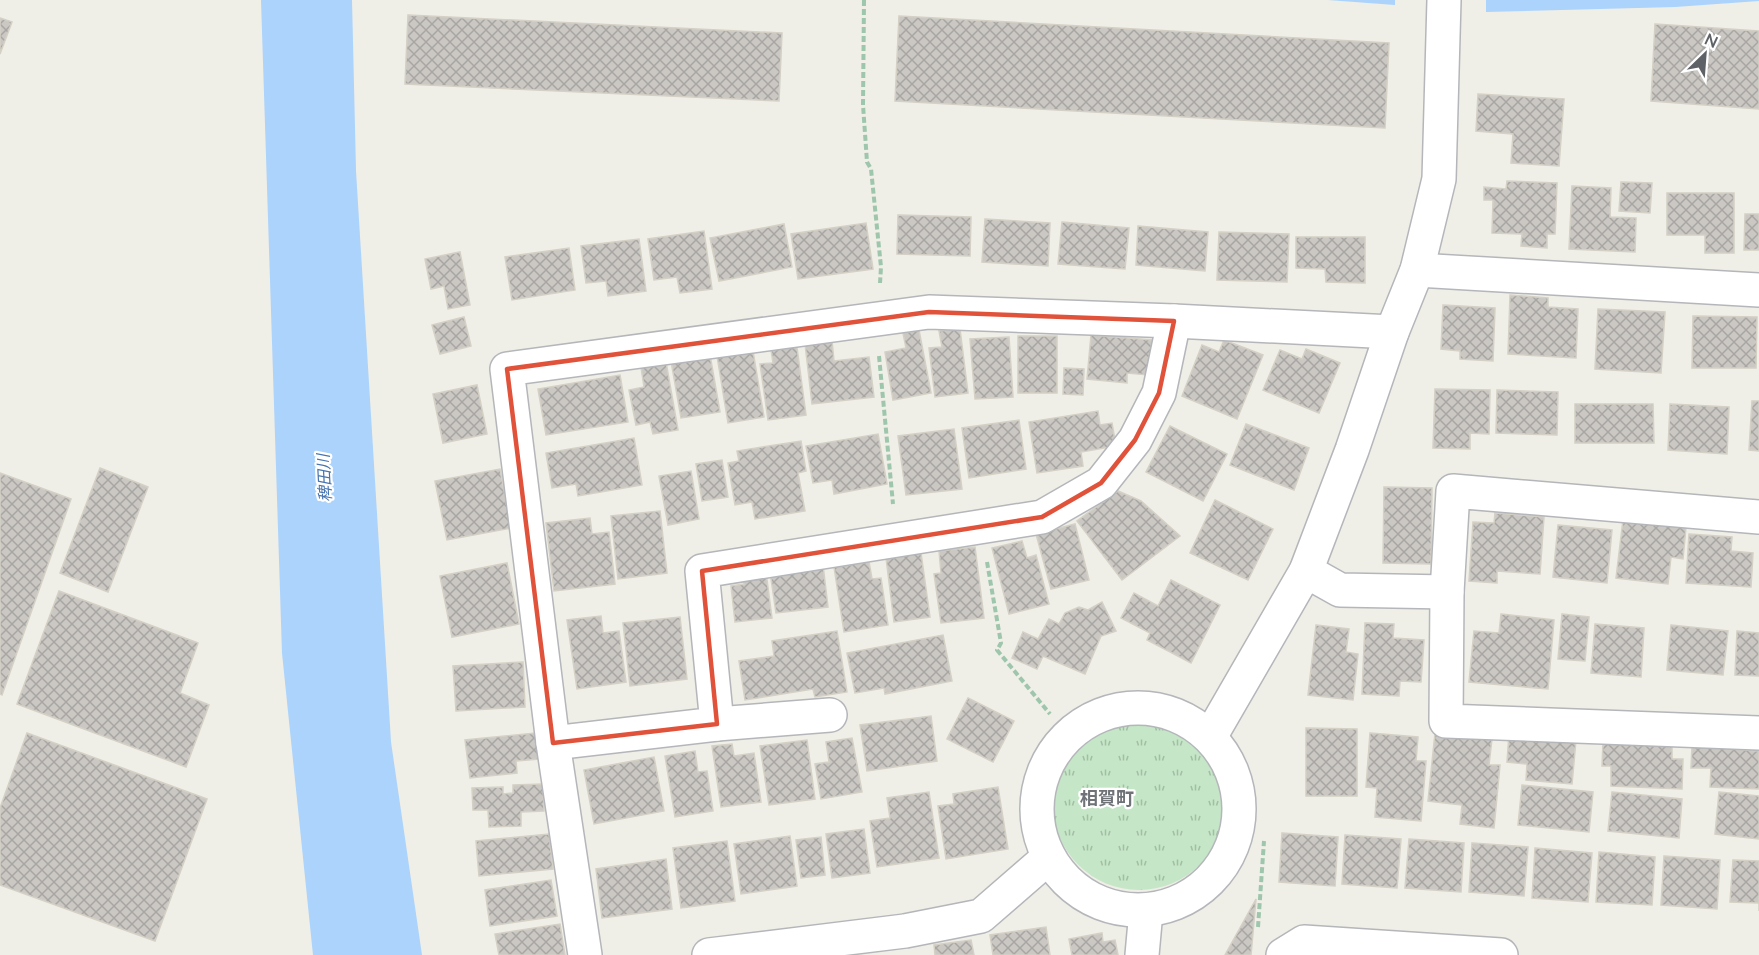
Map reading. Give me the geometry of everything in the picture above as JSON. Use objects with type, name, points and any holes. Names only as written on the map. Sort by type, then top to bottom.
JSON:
[{"type":"street","points":[[1210,737],[1306,571],[1352,450],[1392,332],[1417,270],[1439,179],[1443,7]]},
{"type":"street","points":[[1417,270],[1759,290]]},
{"type":"street","points":[[585,955],[553,743],[507,369],[929,312],[1392,332]]},
{"type":"street","points":[[717,724],[702,571],[1042,517],[1101,483],[1135,440],[1159,393],[1174,321]]},
{"type":"street","points":[[1759,517],[1453,491],[1447,592],[1446,721],[1759,733]]},
{"type":"street","points":[[1306,571],[1340,590],[1447,592]]},
{"type":"street","points":[[1150,708],[1182,717],[1210,737],[1229,764],[1239,795],[1238,828],[1227,859],[1206,885],[1178,903],[1146,910],[1112,908],[1081,893],[1056,870],[1049,857],[1040,840],[1035,807],[1042,773],[1058,744],[1084,722],[1116,709],[1150,708]]},
{"type":"street","points":[[553,743],[717,724],[830,715]]},
{"type":"street","points":[[709,955],[906,931],[981,916],[1049,857]]},
{"type":"street","points":[[1142,955],[1146,910]]},
{"type":"street","points":[[1284,955],[1304,942],[1501,955]]},
{"type":"path","points":[[864,0],[863,105],[867,162],[871,169],[881,267],[877,320],[878,351],[897,540]]},
{"type":"path","points":[[981,526],[1001,644],[997,650],[1050,714]]},
{"type":"path","points":[[1258,932],[1264,841]]},
{"type":"highlighted area","points":[[929,312],[1174,321],[1159,393],[1135,440],[1101,483],[1042,517],[702,571],[717,724],[553,743],[507,369]]},
{"type":"green space","points":[[1139,718],[1156,719],[1172,724],[1187,732],[1200,743],[1211,756],[1219,771],[1224,787],[1224,821],[1219,837],[1211,852],[1200,865],[1187,876],[1172,884],[1156,889],[1139,890],[1122,889],[1106,884],[1091,876],[1078,865],[1067,852],[1059,837],[1054,821],[1053,804],[1054,787],[1059,771],[1067,756],[1078,743],[1091,732],[1106,724],[1122,719]]},
{"type":"water","name":"稗田川","points":[[261,0],[352,0],[356,171],[391,742],[422,955],[313,955],[282,653]]},
{"type":"water","points":[[1328,0],[1395,0],[1395,5]]},
{"type":"water","points":[[1486,0],[1759,1],[1675,7],[1486,12]]},
{"type":"building","points":[[408,15],[782,33],[779,101],[405,84]]},
{"type":"building","points":[[899,16],[1389,43],[1385,128],[895,101]]},
{"type":"building","points":[[0,18],[12,22],[0,54]]},
{"type":"building","points":[[1655,24],[1759,31],[1759,109],[1651,101]]},
{"type":"building","points":[[1478,94],[1564,99],[1559,166],[1511,163],[1513,134],[1476,131]]},
{"type":"building","points":[[1507,181],[1557,183],[1555,234],[1547,234],[1547,248],[1521,246],[1522,234],[1492,233],[1493,200],[1484,200],[1484,187],[1506,189]]},
{"type":"building","points":[[1621,182],[1652,183],[1650,213],[1619,211]]},
{"type":"building","points":[[1572,186],[1611,188],[1610,217],[1636,218],[1635,252],[1569,249]]},
{"type":"building","points":[[1667,193],[1734,193],[1734,253],[1705,253],[1705,235],[1667,235]]},
{"type":"building","points":[[1745,214],[1759,214],[1759,250],[1744,250]]},
{"type":"building","points":[[898,215],[971,217],[970,256],[897,254]]},
{"type":"building","points":[[985,219],[1050,223],[1048,266],[982,262]]},
{"type":"building","points":[[1062,222],[1129,228],[1125,269],[1058,264]]},
{"type":"building","points":[[866,223],[873,269],[798,279],[791,234]]},
{"type":"building","points":[[784,224],[792,267],[719,281],[710,238]]},
{"type":"building","points":[[1138,226],[1208,232],[1205,271],[1136,265]]},
{"type":"building","points":[[704,231],[712,289],[680,293],[677,277],[654,280],[648,239]]},
{"type":"building","points":[[1219,232],[1289,234],[1287,282],[1217,280]]},
{"type":"building","points":[[1296,237],[1365,237],[1365,283],[1326,282],[1325,269],[1296,268]]},
{"type":"building","points":[[639,239],[646,291],[608,296],[606,281],[586,283],[581,246]]},
{"type":"building","points":[[569,248],[575,290],[512,300],[505,257]]},
{"type":"building","points":[[460,252],[470,305],[448,309],[444,286],[431,289],[425,259]]},
{"type":"building","points":[[1510,295],[1548,298],[1548,307],[1578,309],[1576,358],[1508,354]]},
{"type":"building","points":[[1443,305],[1495,308],[1493,361],[1460,359],[1460,351],[1441,349]]},
{"type":"building","points":[[1598,309],[1665,312],[1661,373],[1595,369]]},
{"type":"building","points":[[1693,316],[1757,317],[1756,368],[1692,368]]},
{"type":"building","points":[[464,317],[471,346],[440,354],[432,325]]},
{"type":"building","points":[[960,329],[968,393],[935,397],[929,348],[942,347],[939,331]]},
{"type":"building","points":[[919,330],[931,393],[893,400],[885,352],[906,348],[903,333]]},
{"type":"building","points":[[1091,335],[1152,340],[1149,375],[1127,373],[1127,383],[1087,379]]},
{"type":"building","points":[[1018,336],[1057,336],[1057,393],[1018,393]]},
{"type":"building","points":[[1009,337],[1013,397],[975,399],[970,339]]},
{"type":"building","points":[[796,340],[806,415],[768,420],[760,364],[773,363],[770,343]]},
{"type":"building","points":[[1224,340],[1263,355],[1237,419],[1182,396],[1202,345],[1219,352]]},
{"type":"building","points":[[832,341],[834,361],[869,357],[874,397],[812,404],[805,344]]},
{"type":"building","points":[[1306,349],[1340,363],[1319,413],[1263,390],[1280,350],[1302,359]]},
{"type":"building","points":[[753,351],[764,417],[728,423],[717,356]]},
{"type":"building","points":[[710,355],[720,412],[681,418],[671,361]]},
{"type":"building","points":[[666,362],[678,430],[653,434],[650,422],[636,425],[629,390],[644,387],[641,367]]},
{"type":"building","points":[[1064,368],[1084,369],[1083,395],[1063,394]]},
{"type":"building","points":[[620,375],[628,422],[546,435],[538,389]]},
{"type":"building","points":[[477,385],[487,434],[443,443],[433,394]]},
{"type":"building","points":[[1435,389],[1490,390],[1489,434],[1470,433],[1470,449],[1433,448]]},
{"type":"building","points":[[1497,390],[1558,392],[1557,435],[1496,433]]},
{"type":"building","points":[[1752,401],[1759,401],[1759,451],[1749,450]]},
{"type":"building","points":[[1575,404],[1653,404],[1654,443],[1575,443]]},
{"type":"building","points":[[1670,404],[1729,407],[1727,454],[1668,450]]},
{"type":"building","points":[[1098,411],[1100,425],[1112,423],[1116,446],[1081,452],[1083,466],[1037,473],[1029,422]]},
{"type":"building","points":[[1019,420],[1026,469],[969,478],[962,428]]},
{"type":"building","points":[[1246,424],[1309,448],[1294,490],[1230,465]]},
{"type":"building","points":[[1170,426],[1227,454],[1203,501],[1146,472]]},
{"type":"building","points":[[954,429],[962,489],[906,495],[898,436]]},
{"type":"building","points":[[878,434],[887,484],[834,494],[832,480],[813,483],[806,446]]},
{"type":"building","points":[[634,438],[642,485],[578,496],[576,484],[552,488],[546,453]]},
{"type":"building","points":[[801,441],[806,471],[798,473],[805,511],[755,519],[752,502],[735,505],[728,463],[739,461],[737,451]]},
{"type":"building","points":[[722,460],[728,497],[702,501],[696,464]]},
{"type":"building","points":[[100,468],[148,487],[108,592],[60,573]]},
{"type":"building","points":[[500,469],[511,528],[447,540],[435,481]]},
{"type":"building","points":[[691,471],[699,519],[668,525],[659,476]]},
{"type":"building","points":[[0,473],[71,499],[2,695],[0,694]]},
{"type":"building","points":[[1384,487],[1432,488],[1431,564],[1383,563]]},
{"type":"building","points":[[1118,491],[1141,501],[1180,536],[1122,580],[1077,521]]},
{"type":"building","points":[[1215,500],[1273,529],[1248,580],[1190,553]]},
{"type":"building","points":[[660,511],[667,573],[618,579],[611,516]]},
{"type":"building","points":[[1495,513],[1544,517],[1540,574],[1497,571],[1497,583],[1469,581],[1473,522],[1494,523]]},
{"type":"building","points":[[590,518],[592,534],[609,532],[615,584],[554,591],[546,523]]},
{"type":"building","points":[[1623,520],[1686,527],[1683,559],[1671,557],[1668,584],[1616,578]]},
{"type":"building","points":[[1075,524],[1089,580],[1051,589],[1036,534]]},
{"type":"building","points":[[1558,525],[1612,530],[1607,583],[1553,577]]},
{"type":"building","points":[[1689,534],[1732,537],[1731,551],[1753,553],[1751,587],[1686,583]]},
{"type":"building","points":[[1022,541],[1027,558],[1036,555],[1049,604],[1009,614],[992,548]]},
{"type":"building","points":[[975,547],[984,618],[941,623],[934,574],[941,573],[939,551]]},
{"type":"building","points":[[921,553],[930,617],[894,622],[886,558]]},
{"type":"building","points":[[869,562],[872,579],[881,578],[888,625],[844,632],[834,567]]},
{"type":"building","points":[[507,563],[519,624],[452,637],[440,576]]},
{"type":"building","points":[[823,565],[828,607],[776,613],[770,572]]},
{"type":"building","points":[[766,572],[772,618],[735,622],[731,586],[744,584],[743,575]]},
{"type":"building","points":[[1171,580],[1220,605],[1191,663],[1147,640],[1150,633],[1121,618],[1134,593],[1158,606]]},
{"type":"building","points":[[59,591],[198,643],[180,693],[209,705],[186,767],[17,704]]},
{"type":"building","points":[[1102,602],[1116,631],[1101,636],[1085,674],[1043,656],[1037,669],[1012,658],[1023,632],[1038,639],[1049,619],[1059,624],[1065,613],[1079,607],[1088,610]]},
{"type":"building","points":[[1501,614],[1554,620],[1548,689],[1469,682],[1474,631],[1499,633]]},
{"type":"building","points":[[1562,614],[1589,617],[1585,661],[1558,659]]},
{"type":"building","points":[[601,616],[603,633],[619,631],[626,682],[577,689],[567,620]]},
{"type":"building","points":[[680,617],[687,679],[630,686],[623,623]]},
{"type":"building","points":[[1365,623],[1394,624],[1393,638],[1424,640],[1421,682],[1400,681],[1399,696],[1362,694]]},
{"type":"building","points":[[1595,624],[1644,628],[1641,677],[1591,673]]},
{"type":"building","points":[[1316,625],[1349,629],[1346,652],[1358,654],[1353,700],[1308,695]]},
{"type":"building","points":[[1671,625],[1728,631],[1723,675],[1667,670]]},
{"type":"building","points":[[837,631],[847,692],[815,697],[813,689],[745,700],[739,661],[774,656],[772,641]]},
{"type":"building","points":[[1737,631],[1759,633],[1759,676],[1735,675]]},
{"type":"building","points":[[943,635],[952,681],[885,694],[884,688],[855,693],[847,653]]},
{"type":"building","points":[[523,662],[525,707],[456,711],[453,666]]},
{"type":"building","points":[[968,698],[1014,721],[993,762],[947,739]]},
{"type":"building","points":[[931,716],[937,761],[867,771],[860,725]]},
{"type":"building","points":[[1306,728],[1357,729],[1357,796],[1306,796]]},
{"type":"building","points":[[27,733],[207,799],[155,941],[0,885],[0,808]]},
{"type":"building","points":[[536,733],[539,759],[516,761],[517,773],[470,778],[465,740]]},
{"type":"building","points":[[1370,733],[1418,737],[1416,761],[1426,761],[1421,821],[1375,817],[1377,788],[1366,787]]},
{"type":"building","points":[[1435,733],[1492,739],[1489,765],[1500,765],[1494,828],[1460,824],[1462,805],[1428,801]]},
{"type":"building","points":[[1509,734],[1576,740],[1572,784],[1526,780],[1527,764],[1507,762]]},
{"type":"building","points":[[852,738],[862,792],[821,799],[815,764],[829,762],[826,742]]},
{"type":"building","points":[[807,740],[815,799],[769,805],[760,746]]},
{"type":"building","points":[[1603,742],[1672,745],[1672,759],[1683,759],[1682,789],[1611,786],[1611,766],[1602,766]]},
{"type":"building","points":[[732,744],[734,756],[754,753],[761,802],[721,807],[712,746]]},
{"type":"building","points":[[1692,746],[1759,751],[1759,789],[1710,787],[1711,768],[1691,768]]},
{"type":"building","points":[[695,751],[698,772],[707,771],[713,811],[675,817],[665,756]]},
{"type":"building","points":[[654,757],[664,811],[594,824],[584,770]]},
{"type":"building","points":[[543,784],[544,811],[521,812],[521,826],[489,827],[488,810],[473,810],[472,788],[503,787],[503,794],[513,793],[513,785]]},
{"type":"building","points":[[1522,785],[1593,792],[1589,832],[1518,825]]},
{"type":"building","points":[[998,787],[1008,849],[946,859],[938,806],[954,804],[953,794]]},
{"type":"building","points":[[929,792],[939,858],[877,867],[870,821],[890,818],[887,798]]},
{"type":"building","points":[[1612,792],[1682,799],[1679,838],[1608,831]]},
{"type":"building","points":[[1719,792],[1759,796],[1759,839],[1715,834]]},
{"type":"building","points":[[864,829],[870,873],[832,878],[826,834]]},
{"type":"building","points":[[1282,833],[1338,837],[1335,886],[1279,882]]},
{"type":"building","points":[[549,834],[553,869],[479,876],[476,841]]},
{"type":"building","points":[[1345,835],[1401,839],[1397,888],[1342,884]]},
{"type":"building","points":[[790,836],[797,886],[741,894],[734,844]]},
{"type":"building","points":[[821,837],[825,875],[801,878],[796,840]]},
{"type":"building","points":[[1409,839],[1464,843],[1461,892],[1405,888]]},
{"type":"building","points":[[727,841],[735,901],[681,908],[673,848]]},
{"type":"building","points":[[1472,843],[1528,847],[1524,896],[1469,892]]},
{"type":"building","points":[[1535,848],[1592,853],[1588,902],[1532,898]]},
{"type":"building","points":[[1599,852],[1655,857],[1652,905],[1596,902]]},
{"type":"building","points":[[1664,856],[1720,860],[1717,909],[1661,905]]},
{"type":"building","points":[[666,859],[672,909],[602,918],[596,869]]},
{"type":"building","points":[[1733,860],[1759,861],[1759,903],[1730,902]]},
{"type":"building","points":[[551,880],[557,916],[490,926],[485,890]]},
{"type":"building","points":[[1256,899],[1251,955],[1225,955]]},
{"type":"building","points":[[560,924],[565,955],[499,955],[495,934]]},
{"type":"building","points":[[1046,927],[1050,955],[993,955],[990,935]]},
{"type":"building","points":[[1102,933],[1103,942],[1115,940],[1118,955],[1072,955],[1069,939]]},
{"type":"building","points":[[971,940],[974,955],[935,955],[934,945]]},
{"type":"district","name":"相賀町","points":[[1107,799]]}]
